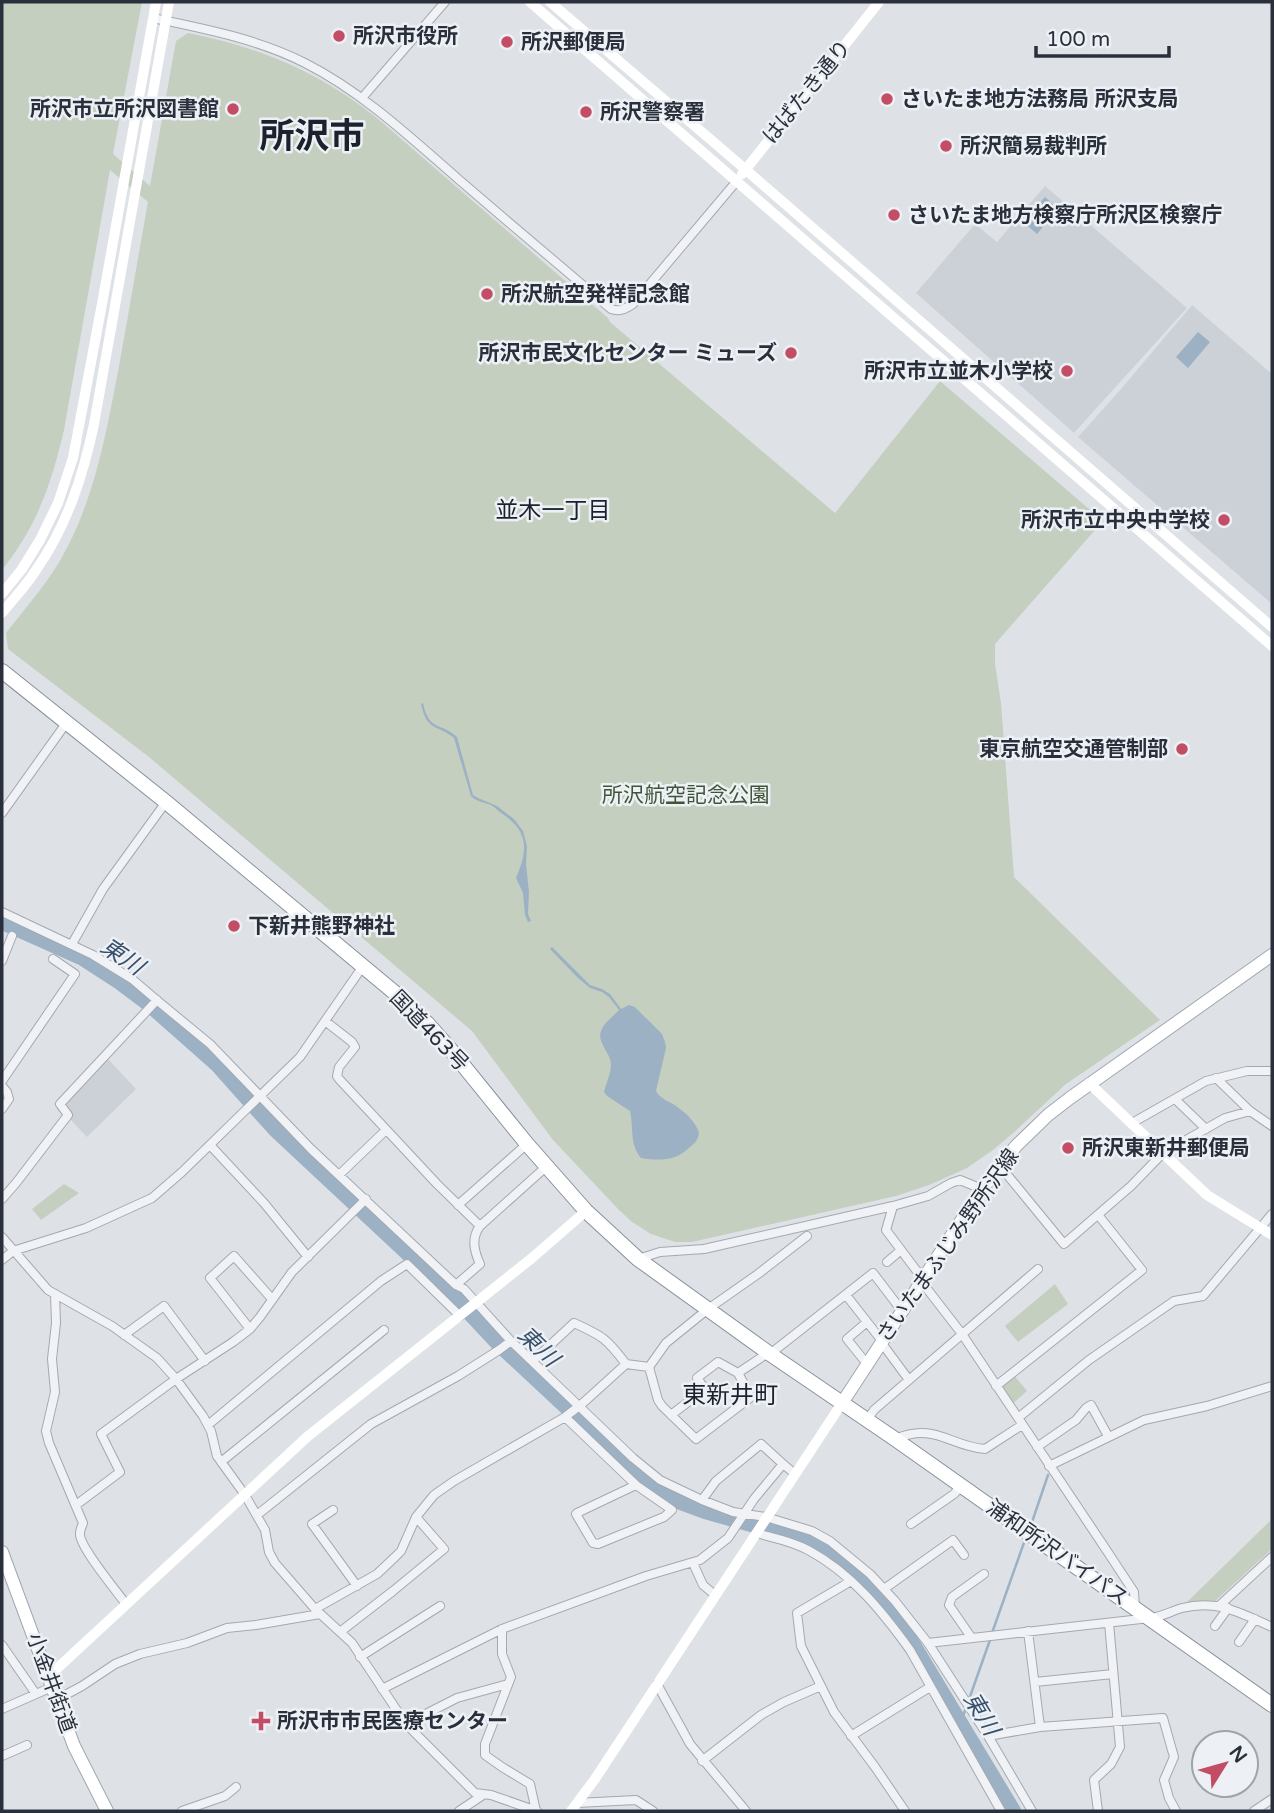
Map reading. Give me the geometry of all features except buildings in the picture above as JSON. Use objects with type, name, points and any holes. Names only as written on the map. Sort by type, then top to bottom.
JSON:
[{"type":"highway","name":"国道463号","points":[[2,671],[166,802],[395,993],[435,1032],[586,1211],[638,1259],[842,1403]]},
{"type":"highway","name":"浦和所沢バイパス","points":[[842,1403],[1272,1705]]},
{"type":"main road","name":"さいたまふじみ野所沢線","points":[[842,1403],[982,1189],[1016,1146],[1048,1115],[1089,1083],[1272,955]]},
{"type":"main road","name":"小金井街道","points":[[2,1552],[74,1746],[107,1811]]},
{"type":"street","points":[[2,594],[40,540],[58,503],[73,458],[156,2]]},
{"type":"street","points":[[2,613],[51,547],[69,511],[84,468],[169,2]]},
{"type":"street","points":[[362,98],[445,2]]},
{"type":"street","points":[[530,2],[1272,646]]},
{"type":"street","points":[[550,2],[1272,628]]},
{"type":"street","name":"はばたき通り","points":[[736,182],[879,2]]},
{"type":"street","points":[[153,18],[270,47],[335,79],[362,98],[611,309],[617,311],[638,299],[736,182]]},
{"type":"street","points":[[2,813],[67,722]]},
{"type":"street","points":[[72,944],[103,889],[166,802]]},
{"type":"street","points":[[2,912],[72,944],[116,968],[210,1044],[258,1098],[365,1201],[464,1289],[468,1309]]},
{"type":"street","points":[[2,961],[12,936]]},
{"type":"street","points":[[2,1109],[9,1099],[2,1083],[75,974],[53,959]]},
{"type":"street","points":[[2,1260],[13,1251],[76,1231],[152,1198],[299,1057],[363,966]]},
{"type":"street","points":[[2,1199],[68,1115],[60,1104],[155,1001]]},
{"type":"street","points":[[325,1021],[355,1047],[339,1067],[337,1076],[480,1226]]},
{"type":"street","points":[[1132,1123],[1206,1080],[1247,1071],[1272,1071]]},
{"type":"street","points":[[1216,1078],[1250,1111],[1272,1126]]},
{"type":"street","points":[[1089,1083],[1207,1195],[1272,1235]]},
{"type":"street","points":[[1175,1099],[1206,1129]]},
{"type":"street","points":[[1000,1166],[1065,1244],[1099,1216],[1163,1153],[1228,1117],[1250,1111]]},
{"type":"street","points":[[339,1175],[386,1130]]},
{"type":"street","points":[[458,1205],[527,1144]]},
{"type":"street","points":[[210,1145],[309,1257]]},
{"type":"street","points":[[456,1284],[480,1264],[474,1245],[476,1231],[547,1167]]},
{"type":"street","points":[[638,1259],[660,1252],[704,1250],[893,1206],[928,1196],[960,1180],[982,1189]]},
{"type":"street","points":[[76,1505],[120,1472],[101,1434],[250,1329],[287,1277],[365,1201]]},
{"type":"street","points":[[893,1206],[886,1230],[962,1334],[1134,1592],[1135,1607]]},
{"type":"street","points":[[52,1688],[126,1604],[307,1437],[533,1258],[586,1211]]},
{"type":"street","points":[[895,1439],[914,1433],[929,1433],[985,1449],[1020,1422],[1089,1360],[1174,1301],[1203,1296],[1272,1213]]},
{"type":"street","points":[[996,1386],[1142,1270],[1099,1216]]},
{"type":"street","points":[[649,1367],[666,1343],[807,1236]]},
{"type":"street","points":[[2,1237],[48,1290],[81,1307],[124,1335],[156,1358],[176,1379],[208,1425],[216,1456],[245,1495],[265,1530],[269,1552],[275,1563],[318,1611],[352,1643],[406,1724],[470,1789],[537,1811]]},
{"type":"street","points":[[887,1262],[901,1250]]},
{"type":"street","points":[[250,1329],[210,1278],[234,1256],[272,1299]]},
{"type":"street","points":[[208,1425],[381,1281],[407,1264],[533,1361],[578,1407],[660,1480],[744,1516],[797,1526],[821,1535],[848,1555],[884,1588],[925,1641],[965,1699],[1032,1811]]},
{"type":"street","points":[[867,1420],[874,1410],[1038,1269]]},
{"type":"street","points":[[738,1373],[769,1354],[873,1273],[902,1311]]},
{"type":"street","points":[[55,1294],[56,1323],[52,1359],[55,1392],[46,1431],[48,1443],[83,1523],[80,1534],[87,1552],[126,1604]]},
{"type":"street","points":[[846,1295],[909,1380]]},
{"type":"street","points":[[124,1335],[164,1306],[205,1360]]},
{"type":"street","points":[[867,1322],[847,1339],[867,1364]]},
{"type":"street","points":[[533,1361],[574,1323],[600,1335],[611,1344],[626,1364],[649,1367]]},
{"type":"street","points":[[221,1462],[384,1330]]},
{"type":"street","points":[[257,1516],[371,1424],[458,1376],[509,1342]]},
{"type":"street","points":[[649,1367],[658,1400],[671,1415],[696,1439],[751,1397],[738,1373],[718,1362],[697,1378],[705,1389],[671,1415]]},
{"type":"street","points":[[2,1709],[52,1688],[82,1686],[115,1664],[140,1654],[187,1643],[219,1630],[318,1611],[377,1574],[395,1558],[401,1551],[416,1517],[434,1495],[566,1416],[626,1364]]},
{"type":"street","points":[[1049,1466],[1144,1420],[1217,1403],[1272,1386]]},
{"type":"street","points":[[574,1807],[842,1403]]},
{"type":"street","points":[[1037,1447],[1076,1420],[1091,1405],[1108,1436]]},
{"type":"street","points":[[566,1416],[636,1485],[672,1510],[664,1517],[598,1544],[593,1543],[576,1514],[636,1485]]},
{"type":"street","points":[[702,1500],[716,1481],[761,1444],[795,1474]]},
{"type":"street","points":[[382,1689],[502,1629],[636,1579],[700,1560],[719,1546],[736,1527],[754,1499],[783,1464]]},
{"type":"street","points":[[911,1524],[954,1494],[961,1486]]},
{"type":"street","points":[[333,1510],[312,1524],[357,1586]]},
{"type":"street","points":[[340,1632],[444,1549],[416,1517]]},
{"type":"street","points":[[757,1532],[807,1549],[837,1569],[894,1627],[911,1649],[1001,1811]]},
{"type":"street","points":[[884,1588],[953,1540],[964,1555]]},
{"type":"street","points":[[1215,1626],[1224,1607],[1272,1557]]},
{"type":"street","points":[[693,1563],[703,1585],[715,1595]]},
{"type":"street","points":[[971,1637],[949,1605],[952,1597],[984,1574]]},
{"type":"street","points":[[851,1581],[797,1613],[801,1646],[834,1712],[905,1811]]},
{"type":"street","points":[[360,1657],[440,1606]]},
{"type":"street","points":[[911,1649],[925,1641],[1150,1619],[1191,1606],[1224,1607],[1272,1627]]},
{"type":"street","points":[[1239,1642],[1255,1619]]},
{"type":"street","points":[[1098,1811],[1094,1780],[1111,1764],[1120,1746],[1109,1623]]},
{"type":"street","points":[[502,1629],[502,1654],[511,1677],[485,1744],[485,1755],[530,1784],[537,1811]]},
{"type":"street","points":[[1028,1631],[1040,1727]]},
{"type":"street","points":[[2,1645],[36,1694]]},
{"type":"street","points":[[1035,1682],[1113,1674]]},
{"type":"street","points":[[406,1724],[457,1699],[508,1684]]},
{"type":"street","points":[[657,1684],[690,1744],[746,1811]]},
{"type":"street","points":[[702,1761],[761,1715],[821,1686]]},
{"type":"street","points":[[851,1736],[930,1687]]},
{"type":"street","points":[[988,1736],[1040,1727],[1163,1718],[1174,1757],[1164,1780],[1176,1811]]},
{"type":"street","points":[[2,1756],[27,1745]]},
{"type":"street","points":[[182,1811],[225,1796],[236,1787]]},
{"type":"street","points":[[459,1811],[483,1795]]},
{"type":"street","points":[[1254,1811],[1272,1799]]},
{"type":"street","points":[[574,1807],[636,1800],[653,1811]]},
{"type":"shaded area","name":"所沢市立並木小学校","points":[[1045,186],[1187,308],[1074,433],[916,293],[975,224],[997,242]]},
{"type":"shaded area","name":"所沢市立中央中学校","points":[[1192,305],[1272,374],[1272,604],[1078,437]]},
{"type":"shaded area","points":[[107,1058],[136,1089],[87,1137],[70,1119],[72,1116],[65,1103]]},
{"type":"green space","name":"所沢航空記念公園","points":[[2,2],[142,2],[113,154],[150,186],[176,41],[188,33],[264,54],[333,87],[377,118],[610,322],[835,513],[940,381],[1103,521],[995,644],[1014,877],[1160,1020],[1066,1084],[993,1150],[967,1168],[929,1185],[896,1196],[692,1242],[675,1242],[651,1234],[632,1222],[553,1140],[472,1031],[149,757],[8,649],[6,633],[62,558],[87,503],[115,389],[148,202],[110,170],[59,450],[34,521],[2,570]]},
{"type":"green space","points":[[64,1184],[79,1193],[41,1220],[32,1209]]},
{"type":"green space","points":[[1055,1284],[1068,1304],[1018,1342],[1005,1326]]},
{"type":"green space","points":[[1014,1375],[1027,1391],[1011,1405],[999,1388]]},
{"type":"green space","points":[[1272,1519],[1272,1549],[1213,1603],[1185,1604]]},
{"type":"water","points":[[1045,197],[1058,209],[1037,234],[1023,222]]},
{"type":"water","points":[[1198,332],[1210,342],[1188,368],[1176,357]]},
{"type":"water","points":[[423,703],[432,723],[457,737],[473,795],[497,806],[514,819],[523,831],[527,846],[528,914],[531,921],[528,922],[525,915],[523,893],[516,878],[524,851],[522,836],[512,822],[494,807],[471,796],[454,738],[426,719],[421,704]]},
{"type":"water","points":[[552,947],[590,985],[610,994],[621,1009],[629,1005],[635,1007],[662,1034],[666,1048],[656,1091],[686,1114],[699,1133],[696,1141],[685,1152],[661,1160],[641,1158],[637,1152],[630,1111],[604,1092],[611,1064],[600,1033],[619,1010],[609,997],[590,988],[578,978],[550,949]]},
{"type":"waterway","name":"東川","points":[[2,922],[83,958],[148,1003],[217,1064],[276,1130],[456,1298],[498,1343],[634,1470],[670,1498],[705,1511],[800,1538],[837,1560],[863,1582],[885,1604],[904,1630],[1013,1811]]},
{"type":"waterway","points":[[1030,1528],[1048,1475]]},
{"type":"waterway","points":[[992,1633],[1026,1537]]},
{"type":"waterway","points":[[961,1722],[990,1640]]},
{"type":"place","name":"所沢市役所","points":[[339,36]]},
{"type":"place","name":"所沢郵便局","points":[[507,42]]},
{"type":"place","name":"さいたま地方法務局 所沢支局","points":[[887,99]]},
{"type":"place","name":"所沢市立所沢図書館","points":[[233,109]]},
{"type":"place","name":"所沢警察署","points":[[586,112]]},
{"type":"place","name":"所沢簡易裁判所","points":[[946,146]]},
{"type":"place","name":"さいたま地方検察庁所沢区検察庁","points":[[894,215]]},
{"type":"place","name":"所沢航空発祥記念館","points":[[487,294]]},
{"type":"place","name":"所沢市民文化センター ミューズ","points":[[791,353]]},
{"type":"place","name":"所沢市立並木小学校","points":[[1067,371]]},
{"type":"place","name":"所沢市立中央中学校","points":[[1224,520]]},
{"type":"place","name":"東京航空交通管制部","points":[[1182,749]]},
{"type":"place","name":"下新井熊野神社","points":[[234,926]]},
{"type":"place","name":"所沢東新井郵便局","points":[[1068,1148]]},
{"type":"place","name":"所沢市市民医療センター","points":[[261,1721]]},
{"type":"district","name":"所沢市","points":[[312,137]]},
{"type":"district","name":"並木一丁目","points":[[553,511]]},
{"type":"district","name":"東新井町","points":[[730,1395]]}]
